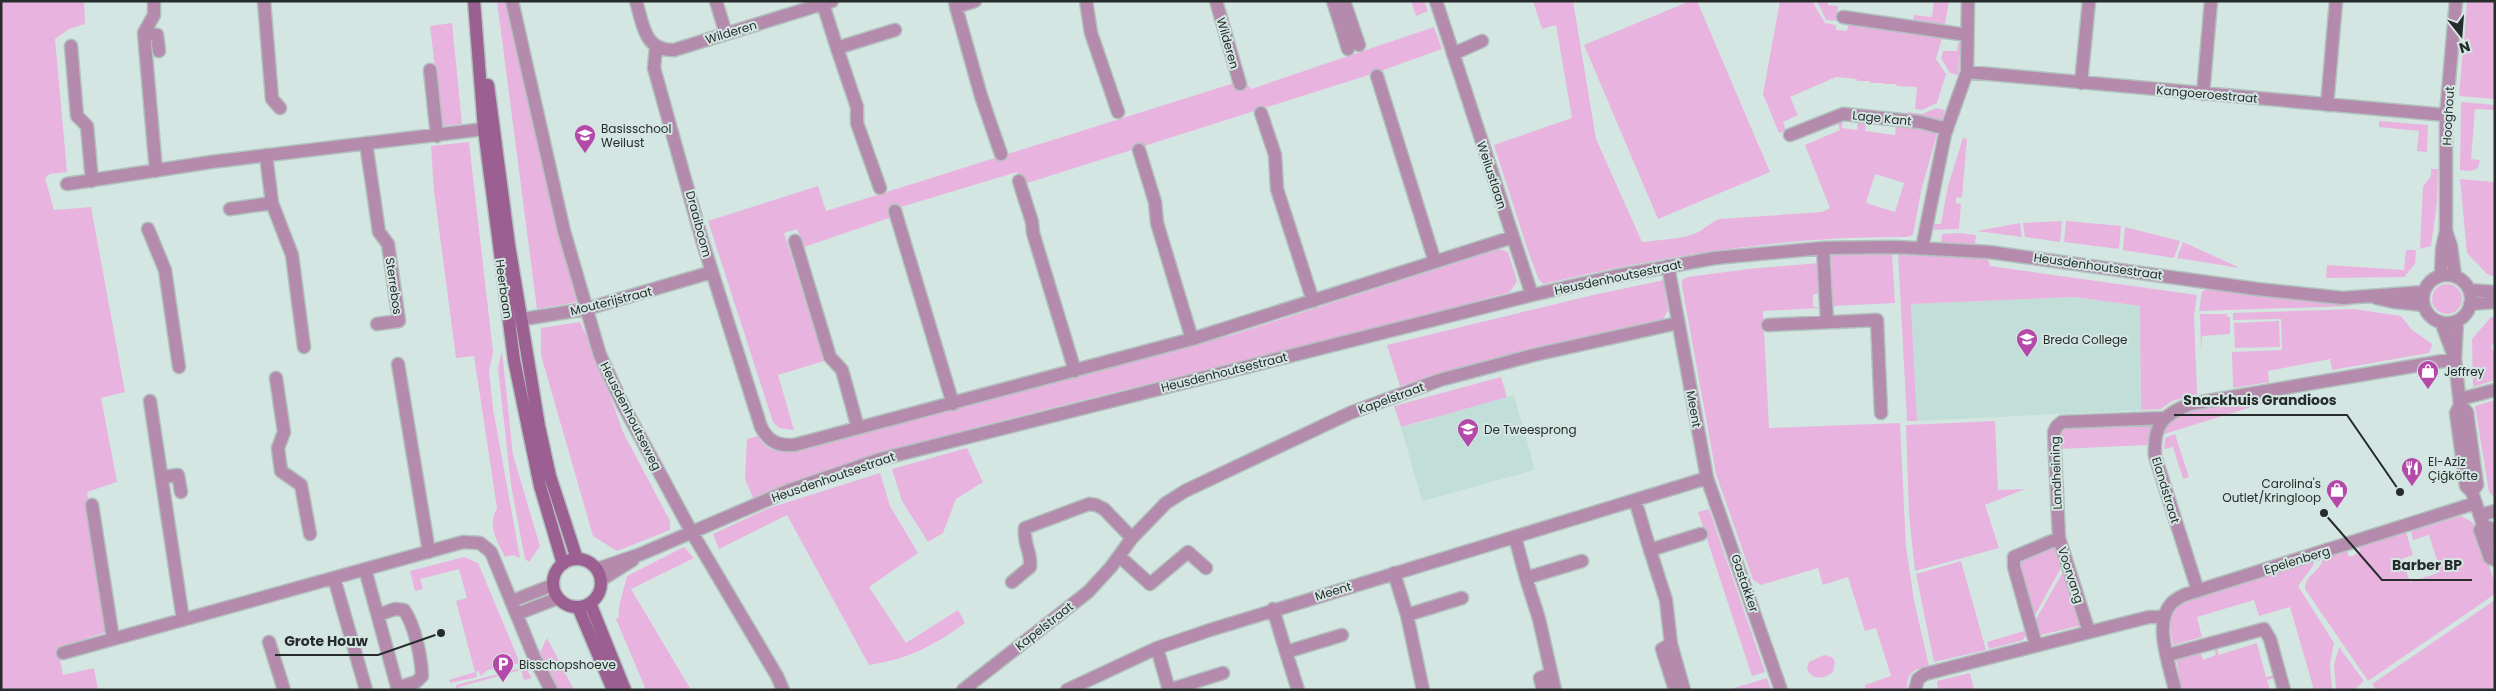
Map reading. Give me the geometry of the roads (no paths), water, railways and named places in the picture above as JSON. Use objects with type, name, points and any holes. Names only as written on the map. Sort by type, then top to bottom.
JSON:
[{"type":"street","points":[[154,1],[154,15],[144,33],[156,171]]},
{"type":"street","points":[[264,1],[272,99],[280,108]]},
{"type":"street","name":"Heusdenhoutseweg","points":[[512,1],[564,231],[600,355],[624,405],[691,531],[777,676],[783,690]]},
{"type":"street","points":[[636,1],[646,34],[656,47]]},
{"type":"street","points":[[716,1],[726,34]]},
{"type":"street","points":[[975,1],[956,4],[981,96],[1001,154]]},
{"type":"street","points":[[1086,1],[1092,33],[1118,112]]},
{"type":"street","name":"Wilderen","points":[[1216,1],[1240,84]]},
{"type":"street","points":[[1333,1],[1353,47],[1344,1]]},
{"type":"street","name":"Weilustlaan","points":[[1436,1],[1532,295]]},
{"type":"street","points":[[1922,248],[1931,195],[1947,129],[1967,72],[1968,1]]},
{"type":"street","points":[[2081,83],[2089,1]]},
{"type":"street","points":[[2203,94],[2210,1]]},
{"type":"street","points":[[2327,105],[2336,1]]},
{"type":"street","name":"Hooghout","points":[[2441,275],[2442,249],[2446,231],[2446,115],[2456,1]]},
{"type":"street","name":"Wilderen","points":[[656,47],[663,50],[674,50],[726,34],[805,5],[828,3],[836,48],[857,107],[857,123],[880,188]]},
{"type":"street","name":"Heerbaan","points":[[474,5],[533,456],[563,564]]},
{"type":"street","points":[[1843,17],[1967,35]]},
{"type":"street","points":[[836,48],[894,30]]},
{"type":"street","points":[[144,33],[157,35],[159,51]]},
{"type":"street","points":[[1453,54],[1482,41]]},
{"type":"street","points":[[71,46],[77,116],[87,126],[92,181]]},
{"type":"street","name":"Draaiboom","points":[[656,47],[654,68],[712,272],[760,427],[766,437],[774,443],[794,445],[858,428]]},
{"type":"street","points":[[430,70],[437,136]]},
{"type":"street","name":"Kangoeroestraat","points":[[1967,72],[2446,115]]},
{"type":"street","points":[[1377,76],[1435,262]]},
{"type":"street","points":[[1262,113],[1275,155],[1277,189],[1313,301]]},
{"type":"street","name":"Lage Kant","points":[[1790,135],[1843,114],[1920,122],[1947,129]]},
{"type":"street","points":[[67,184],[266,155],[437,136],[489,128]]},
{"type":"street","name":"Sterrebos","points":[[366,143],[380,232],[388,244],[399,320],[377,324]]},
{"type":"street","points":[[1139,150],[1155,202],[1156,223],[1192,339]]},
{"type":"street","points":[[266,155],[272,203],[292,256],[304,347]]},
{"type":"street","points":[[1019,182],[1075,371]]},
{"type":"street","points":[[230,209],[272,203]]},
{"type":"street","points":[[895,211],[953,404]]},
{"type":"street","points":[[148,229],[165,270],[180,367]]},
{"type":"street","name":"Hooghout","points":[[2446,231],[2451,246],[2455,276]]},
{"type":"street","points":[[794,241],[830,357],[842,370],[858,428],[1192,339],[1513,238]]},
{"type":"street","points":[[1823,248],[1827,322]]},
{"type":"street","name":"Heusdenhoutsestraat","points":[[599,574],[691,531],[790,490],[881,459],[1532,295],[1715,258],[1823,248],[1922,248],[1989,252],[2061,260],[2290,293],[2342,298],[2424,292]]},
{"type":"street","name":"Meent","points":[[1067,690],[1157,648],[1273,609],[1708,478],[1668,266]]},
{"type":"street","name":"Mouterijstraat","points":[[515,321],[586,309],[712,272]]},
{"type":"street","points":[[2441,275],[2455,276],[2462,280],[2469,290],[2470,304],[2464,316],[2457,321],[2441,322],[2430,316],[2424,305],[2424,292],[2430,281],[2441,275]]},
{"type":"street","points":[[2469,290],[2495,292]]},
{"type":"street","name":"Heusdenhoutsestraat","points":[[2372,296],[2394,302],[2424,305]]},
{"type":"street","points":[[2470,304],[2495,302]]},
{"type":"street","points":[[1768,325],[1877,320],[1881,413]]},
{"type":"street","name":"Heerbaan","points":[[515,321],[550,476],[577,559]]},
{"type":"street","points":[[2457,321],[2455,359],[2460,402],[2456,413],[2466,486],[2490,528],[2495,542]]},
{"type":"street","points":[[2441,322],[2455,359]]},
{"type":"street","name":"Kapelstraat","points":[[963,690],[1088,592],[1132,538],[1166,503],[1185,491],[1350,413],[1440,380],[1534,355],[1678,323]]},
{"type":"street","points":[[2164,418],[2176,410],[2200,402],[2455,359]]},
{"type":"street","points":[[398,364],[429,552]]},
{"type":"street","points":[[276,378],[284,432],[278,448],[281,471],[301,485],[310,534]]},
{"type":"street","points":[[2460,402],[2495,390]]},
{"type":"street","points":[[150,401],[183,620]]},
{"type":"street","name":"Landheining","points":[[2059,538],[2054,432],[2057,426],[2062,422],[2164,418]]},
{"type":"street","name":"Elandstraat","points":[[2164,418],[2156,436],[2155,456],[2198,590]]},
{"type":"street","points":[[162,477],[178,475],[181,492]]},
{"type":"street","name":"Gastakker","points":[[1708,478],[1781,690]]},
{"type":"street","points":[[1635,500],[1666,600],[1671,644],[1684,690]]},
{"type":"street","points":[[1012,582],[1030,567],[1030,555],[1023,540],[1025,528],[1089,504],[1104,509],[1132,538]]},
{"type":"street","points":[[92,505],[113,639]]},
{"type":"street","points":[[2478,509],[2480,530],[2490,558],[2495,560]]},
{"type":"street","name":"Epelenberg","points":[[2163,618],[2170,604],[2184,595],[2198,590],[2478,509],[2495,511]]},
{"type":"street","points":[[1650,550],[1701,534]]},
{"type":"street","points":[[1514,536],[1539,619],[1555,690]]},
{"type":"street","name":"Voorvang","points":[[2036,646],[2014,567],[2014,557],[2059,538],[2089,632]]},
{"type":"street","points":[[63,653],[463,542],[480,543],[491,552],[534,657],[551,690]]},
{"type":"street","points":[[1119,556],[1150,584],[1188,552],[1206,568]]},
{"type":"street","points":[[577,559],[586,561],[599,574],[600,592],[584,605],[567,605],[558,598],[553,585],[555,574],[563,564],[577,559]]},
{"type":"street","points":[[1526,578],[1582,561]]},
{"type":"street","points":[[365,569],[398,689],[416,682],[422,676],[422,665],[411,625],[404,610],[395,610],[378,615]]},
{"type":"street","points":[[1394,573],[1407,615],[1423,690]]},
{"type":"street","points":[[334,578],[366,690]]},
{"type":"street","points":[[514,607],[553,585]]},
{"type":"street","points":[[514,607],[558,598]]},
{"type":"street","points":[[1407,615],[1462,598]]},
{"type":"street","points":[[584,605],[613,690]]},
{"type":"street","points":[[584,605],[625,690]]},
{"type":"street","points":[[1273,609],[1298,690]]},
{"type":"street","points":[[1915,690],[1918,679],[1925,674],[2149,617],[2163,618],[2163,632],[2176,690]]},
{"type":"street","points":[[2168,655],[2258,628],[2264,629],[2270,639],[2284,690]]},
{"type":"street","points":[[1286,652],[1342,635]]},
{"type":"street","points":[[269,642],[284,690]]},
{"type":"street","points":[[1671,644],[1662,649],[1674,690]]},
{"type":"street","points":[[1157,648],[1169,690],[1223,673]]},
{"type":"street","points":[[1543,690],[1540,678],[1550,674]]},
{"type":"place","name":"Basisschool Weilust","points":[[585,154]]},
{"type":"place","name":"Breda College","points":[[2027,358]]},
{"type":"place","name":"Jeffrey","points":[[2428,390]]},
{"type":"place","name":"De Tweesprong","points":[[1468,448]]},
{"type":"place","name":"El-Aziz Çiğköfte","points":[[2412,487]]},
{"type":"place","name":"Snackhuis Grandioos","points":[[2400,492]]},
{"type":"place","name":"Carolina's Outlet/Kringloop","points":[[2337,509]]},
{"type":"place","name":"Barber BP","points":[[2324,513]]},
{"type":"place","name":"Grote Houw","points":[[441,633]]},
{"type":"place","name":"Bisschopshoeve","points":[[503,683]]}]
